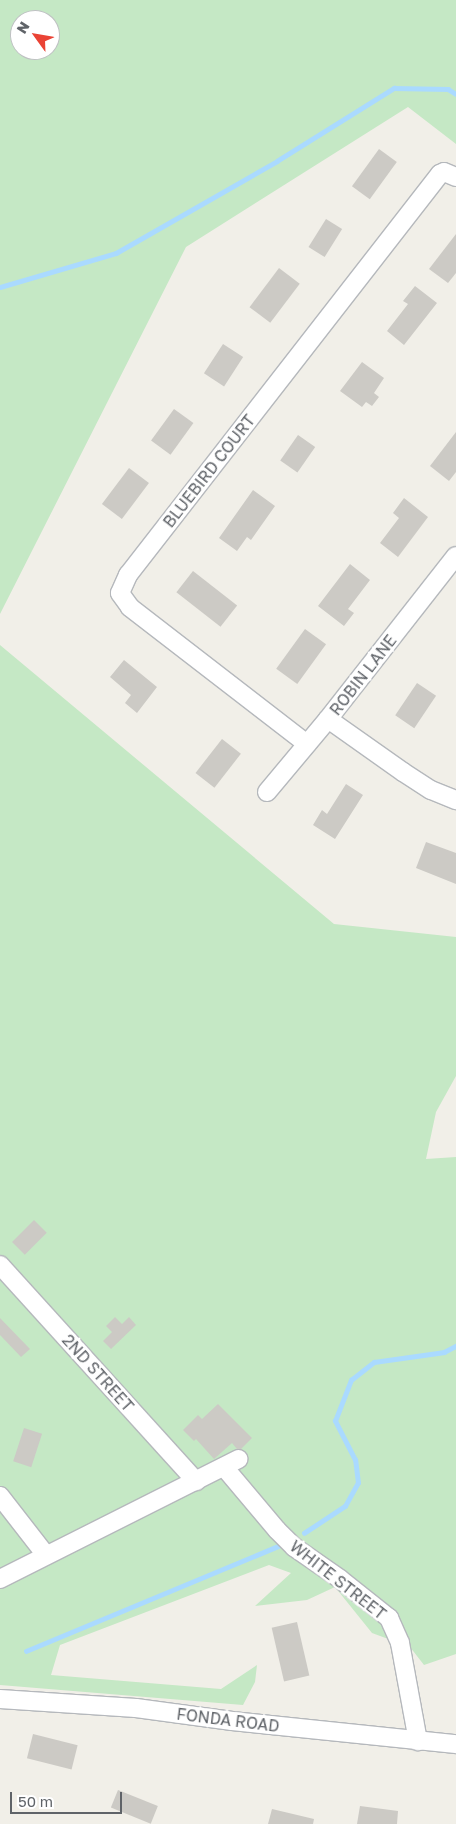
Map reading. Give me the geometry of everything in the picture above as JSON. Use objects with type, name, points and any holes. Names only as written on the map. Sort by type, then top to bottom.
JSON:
[{"type":"street","name":"BLUEBIRD COURT","points":[[307,744],[130,607],[120,593],[128,575],[440,174],[444,172],[456,176]]},
{"type":"street","name":"ROBIN LANE","points":[[267,792],[328,720],[456,556]]},
{"type":"street","points":[[328,720],[431,790],[456,800]]},
{"type":"street","name":"2ND STREET","points":[[0,1265],[196,1481]]},
{"type":"street","name":"WHITE STREET","points":[[0,1579],[232,1463],[276,1530],[294,1547],[340,1579],[389,1618],[400,1643],[418,1741]]},
{"type":"street","points":[[0,1496],[46,1556]]},
{"type":"street","name":"FONDA ROAD","points":[[0,1699],[136,1708],[232,1722],[456,1744]]},
{"type":"green space","points":[[0,0],[456,0],[456,144],[408,107],[186,247],[0,614]]},
{"type":"green space","points":[[0,645],[334,924],[456,937],[456,1076],[436,1112],[426,1159],[456,1157],[456,1654],[424,1665],[410,1647],[372,1633],[335,1587],[307,1600],[255,1606],[291,1573],[269,1565],[60,1645],[51,1675],[221,1689],[257,1665],[255,1682],[243,1705],[0,1685]]},
{"type":"building","points":[[379,149],[397,162],[370,199],[352,186]]},
{"type":"building","points":[[326,219],[342,229],[325,257],[309,247]]},
{"type":"building","points":[[456,234],[456,273],[448,283],[429,269]]},
{"type":"building","points":[[279,268],[300,284],[270,323],[250,307]]},
{"type":"building","points":[[415,286],[437,303],[404,345],[387,331],[408,304],[403,301]]},
{"type":"building","points":[[223,344],[243,357],[224,386],[204,373]]},
{"type":"building","points":[[362,362],[384,378],[374,393],[379,397],[372,406],[366,402],[362,407],[340,391]]},
{"type":"building","points":[[174,409],[193,423],[170,455],[151,441]]},
{"type":"building","points":[[456,432],[456,472],[449,481],[430,466]]},
{"type":"building","points":[[298,435],[315,447],[297,472],[280,460]]},
{"type":"building","points":[[129,468],[149,483],[122,519],[102,504]]},
{"type":"building","points":[[253,490],[275,506],[251,540],[247,537],[237,551],[219,538]]},
{"type":"building","points":[[404,498],[428,517],[398,557],[380,543],[399,518],[393,513]]},
{"type":"building","points":[[350,564],[370,580],[348,609],[354,613],[344,626],[318,606]]},
{"type":"building","points":[[193,571],[237,605],[221,627],[176,592]]},
{"type":"building","points":[[305,629],[326,644],[297,684],[276,669]]},
{"type":"building","points":[[124,660],[157,687],[137,713],[125,703],[131,695],[110,677]]},
{"type":"building","points":[[417,683],[436,696],[414,728],[395,715]]},
{"type":"building","points":[[222,739],[241,754],[214,788],[196,773]]},
{"type":"building","points":[[346,784],[363,795],[335,839],[313,825],[322,810],[327,814]]},
{"type":"building","points":[[426,842],[456,853],[456,884],[416,868]]},
{"type":"building","points":[[34,1220],[47,1233],[25,1255],[12,1242]]},
{"type":"building","points":[[115,1317],[122,1324],[129,1317],[136,1325],[111,1349],[103,1341],[112,1332],[106,1326]]},
{"type":"building","points":[[0,1318],[30,1349],[21,1357],[0,1335]]},
{"type":"building","points":[[218,1404],[252,1438],[241,1449],[237,1449],[232,1443],[214,1459],[196,1439],[194,1441],[183,1430],[198,1415],[202,1419]]},
{"type":"building","points":[[24,1428],[42,1434],[31,1467],[13,1461]]},
{"type":"building","points":[[297,1622],[309,1676],[284,1681],[272,1628]]},
{"type":"building","points":[[33,1734],[78,1745],[72,1769],[27,1758]]},
{"type":"building","points":[[118,1790],[158,1806],[151,1824],[111,1808]]},
{"type":"building","points":[[360,1806],[398,1811],[397,1824],[357,1824]]},
{"type":"building","points":[[272,1809],[314,1819],[313,1824],[268,1824]]},
{"type":"waterway","points":[[0,287],[116,253],[277,161],[394,88],[448,89],[456,94]]},
{"type":"waterway","points":[[304,1533],[345,1506],[358,1483],[355,1460],[335,1421],[351,1380],[374,1362],[444,1352],[456,1346]]},
{"type":"waterway","points":[[26,1651],[278,1546]]}]
